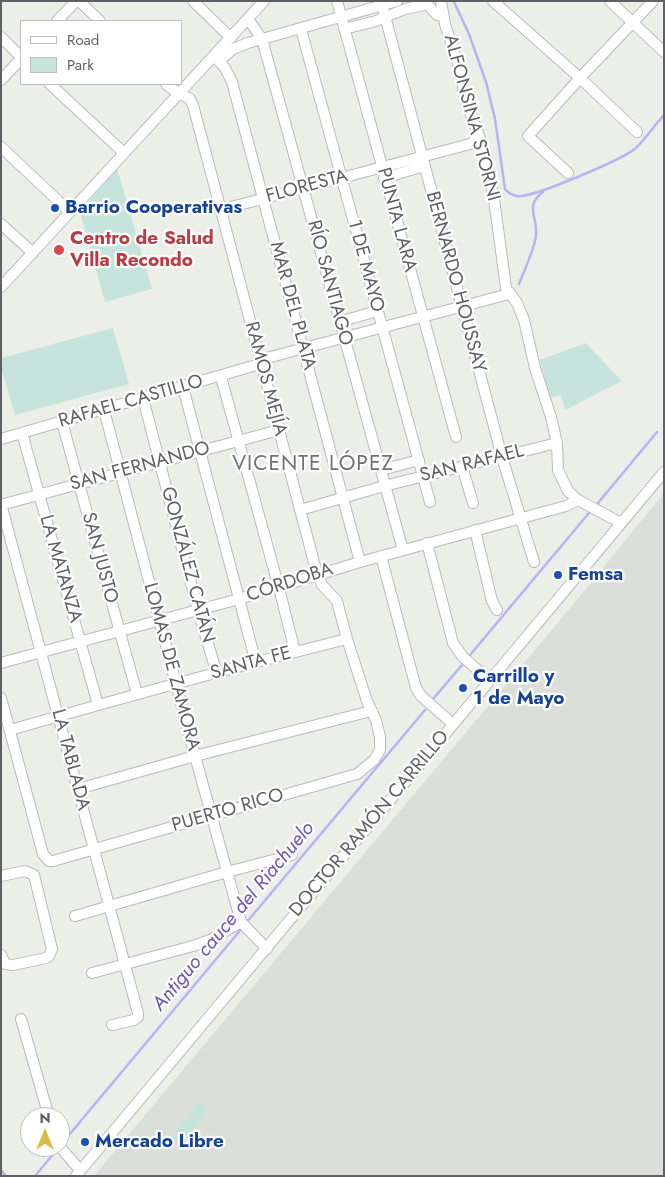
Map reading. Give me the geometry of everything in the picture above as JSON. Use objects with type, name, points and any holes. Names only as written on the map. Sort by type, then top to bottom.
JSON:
[{"type":"street","points":[[58,20],[78,1],[99,20]]},
{"type":"street","points":[[193,1],[231,38]]},
{"type":"street","points":[[1,287],[124,153],[216,58],[264,1]]},
{"type":"street","name":"PUNTA LARA","points":[[337,1],[456,438]]},
{"type":"street","points":[[216,58],[233,49],[262,39],[301,29],[382,3],[397,1]]},
{"type":"street","points":[[493,1],[580,78],[637,132]]},
{"type":"street","points":[[610,1],[664,52]]},
{"type":"street","points":[[568,173],[528,136],[653,1]]},
{"type":"street","name":"BERNARDO HOUSSAY","points":[[382,3],[502,457],[534,562]]},
{"type":"street","points":[[344,29],[386,18],[405,9],[433,3]]},
{"type":"street","name":"ALFONSINA STORNI","points":[[433,3],[443,16],[461,72],[465,99],[480,138],[494,199],[506,288],[517,303],[524,320],[535,368],[546,400],[557,443],[558,470],[568,491],[578,500],[621,523]]},
{"type":"street","name":"RÍO SANTIAGO","points":[[248,20],[262,39],[376,458],[403,550]]},
{"type":"street","name":"1 DE MAYO","points":[[301,29],[430,502]]},
{"type":"street","points":[[1,37],[20,57]]},
{"type":"street","name":"MAR DEL PLATA","points":[[216,58],[225,68],[232,82],[360,562]]},
{"type":"street","points":[[1,80],[20,59]]},
{"type":"street","points":[[51,85],[124,153]]},
{"type":"street","name":"RAMOS MEJÍA","points":[[167,85],[190,99],[193,105],[317,574],[326,589],[338,601],[347,639],[376,720],[380,737]]},
{"type":"street","points":[[423,161],[470,144],[480,138]]},
{"type":"street","points":[[1,147],[70,212]]},
{"type":"street","name":"FLORESTA","points":[[220,210],[342,178],[383,173],[423,161]]},
{"type":"street","points":[[1,224],[33,252]]},
{"type":"street","name":"RAFAEL CASTILLO","points":[[1,439],[221,377],[303,348],[509,294]]},
{"type":"street","points":[[339,322],[377,311]]},
{"type":"street","points":[[221,377],[295,652]]},
{"type":"street","points":[[183,387],[256,663]]},
{"type":"street","name":"GONZÁLEZ CATÁN","points":[[143,398],[198,610],[217,674]]},
{"type":"street","name":"LOMAS DE ZAMORA","points":[[104,410],[195,756],[227,872],[244,925]]},
{"type":"street","name":"SAN JUSTO","points":[[62,422],[137,694]]},
{"type":"street","name":"SAN FERNANDO","points":[[1,504],[279,430]]},
{"type":"street","name":"LA MATANZA","points":[[22,433],[98,705]]},
{"type":"street","name":"SAN RAFAEL","points":[[300,510],[384,486],[557,443]]},
{"type":"street","points":[[381,470],[419,460]]},
{"type":"street","points":[[462,466],[473,503]]},
{"type":"street","name":"DOCTOR RAMÓN CARRILLO","points":[[78,1173],[664,472]]},
{"type":"street","name":"CÓRDOBA","points":[[1,663],[279,588],[317,574],[566,506],[578,500]]},
{"type":"street","name":"LA TABLADA","points":[[1,504],[138,1017],[134,1020],[112,1025]]},
{"type":"street","points":[[475,530],[492,601],[497,610]]},
{"type":"street","points":[[427,543],[453,643],[463,658],[489,680]]},
{"type":"street","points":[[381,556],[417,692],[453,724]]},
{"type":"street","name":"SANTA FE","points":[[10,730],[137,694],[347,639]]},
{"type":"street","points":[[1,698],[10,730]]},
{"type":"street","points":[[78,789],[195,756],[372,711]]},
{"type":"street","name":"PUERTO RICO","points":[[10,730],[43,854],[47,860],[53,861],[357,774],[374,760],[380,750],[380,737]]},
{"type":"street","points":[[76,916],[292,855]]},
{"type":"street","points":[[1,876],[25,871],[32,873],[36,878],[52,945],[51,953],[46,958],[13,965],[4,964],[1,955]]},
{"type":"street","points":[[92,973],[201,943],[244,925],[267,949]]},
{"type":"street","points":[[21,1019],[46,1107]]},
{"type":"street","points":[[67,1157],[78,1173]]},
{"type":"shaded area","points":[[664,493],[664,1176],[94,1176],[566,613]]},
{"type":"green space","points":[[117,168],[152,289],[105,302],[80,212]]},
{"type":"green space","points":[[113,328],[129,384],[15,415],[1,367],[1,358]]},
{"type":"green space","points":[[586,343],[622,381],[565,410],[561,395],[550,398],[540,360]]},
{"type":"green space","points":[[197,1104],[205,1105],[207,1112],[183,1143],[174,1143],[171,1139],[173,1135]]},
{"type":"waterway","points":[[454,2],[469,34],[486,82],[495,119],[505,189],[511,194],[515,196],[531,194],[580,176],[615,160],[636,148],[664,115]]},
{"type":"waterway","points":[[519,284],[532,253],[536,235],[533,212],[534,202],[543,192]]},
{"type":"waterway","name":"Antiguo cauce del Riachuelo","points":[[598,503],[657,432]]},
{"type":"waterway","name":"Antiguo cauce del Riachuelo","points":[[470,655],[589,513]]},
{"type":"waterway","name":"Antiguo cauce del Riachuelo","points":[[433,699],[462,665]]},
{"type":"waterway","name":"Antiguo cauce del Riachuelo","points":[[246,923],[425,710]]},
{"type":"waterway","name":"Antiguo cauce del Riachuelo","points":[[70,1134],[243,927]]},
{"type":"waterway","name":"Antiguo cauce del Riachuelo","points":[[35,1176],[51,1157]]},
{"type":"waterway","points":[[1,1170],[6,1176]]},
{"type":"place","name":"Barrio Cooperativas","points":[[55,208]]},
{"type":"place","name":"Centro de Salud Villa Recondo","points":[[59,250]]},
{"type":"place","name":"Femsa","points":[[558,575]]},
{"type":"place","name":"Carrillo y 1 de Mayo","points":[[463,688]]},
{"type":"place","name":"Mercado Libre","points":[[85,1142]]},
{"type":"district","name":"VICENTE LÓPEZ","points":[[313,465]]}]
